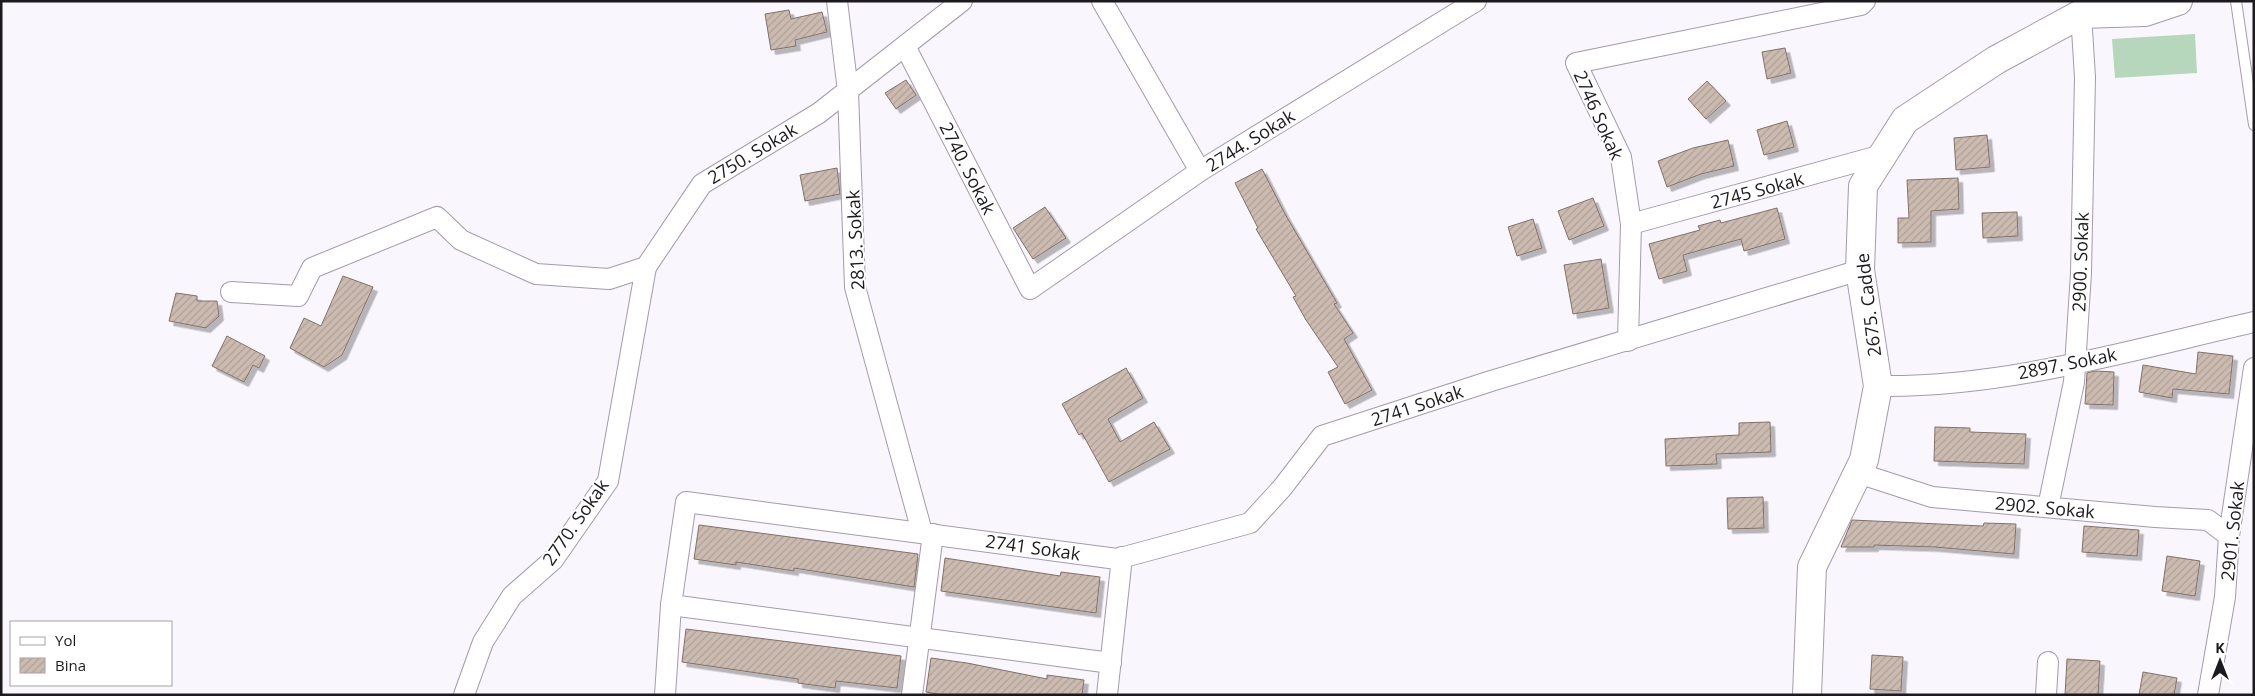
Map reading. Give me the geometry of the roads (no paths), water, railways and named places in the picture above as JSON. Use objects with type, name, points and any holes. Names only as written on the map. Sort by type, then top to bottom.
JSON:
[{"type":"street","name":"2813. Sokak","points":[[837,1],[848,91],[855,287],[928,533]]},
{"type":"street","name":"2750. Sokak","points":[[646,267],[702,184],[819,113],[962,1]]},
{"type":"street","points":[[1102,1],[1200,171]]},
{"type":"street","name":"2744. Sokak","points":[[1030,289],[1200,171],[1476,1]]},
{"type":"street","name":"2746 Sokak","points":[[1628,341],[1631,224],[1622,157],[1576,64],[1860,5],[1865,1]]},
{"type":"street","points":[[2079,8],[2145,12],[2178,1]]},
{"type":"street","name":"2675. Cadde","points":[[1807,695],[1812,567],[1864,460],[1878,386],[1860,270],[1863,186],[1905,120],[2079,8]]},
{"type":"street","name":"2900. Sokak","points":[[2048,507],[2074,382],[2081,273],[2085,77],[2079,8]]},
{"type":"street","name":"2740. Sokak","points":[[905,46],[1030,289]]},
{"type":"street","name":"2745 Sokak","points":[[1631,224],[1882,155]]},
{"type":"street","points":[[231,292],[298,296],[312,268],[437,217],[461,240],[536,274],[609,279],[646,267]]},
{"type":"street","name":"2770. Sokak","points":[[464,695],[483,642],[512,596],[553,560],[608,481],[646,267]]},
{"type":"street","name":"2741 Sokak","points":[[671,605],[686,502],[1117,559],[1250,523],[1282,488],[1322,436],[1473,387],[1628,341],[1762,298],[1860,270]]},
{"type":"street","name":"2897. Sokak","points":[[1878,386],[1917,386],[1994,378],[2075,363],[2254,322]]},
{"type":"street","name":"2901. Sokak","points":[[2208,695],[2225,597],[2229,536],[2254,368]]},
{"type":"street","name":"2902. Sokak","points":[[1858,473],[1932,497],[2208,520],[2229,536]]},
{"type":"street","points":[[912,695],[928,533]]},
{"type":"street","points":[[1107,695],[1122,557]]},
{"type":"street","points":[[665,695],[671,605],[1111,663]]},
{"type":"street","points":[[2046,695],[2048,662]]},
{"type":"lane","points":[[2236,1],[2254,125]]}]
